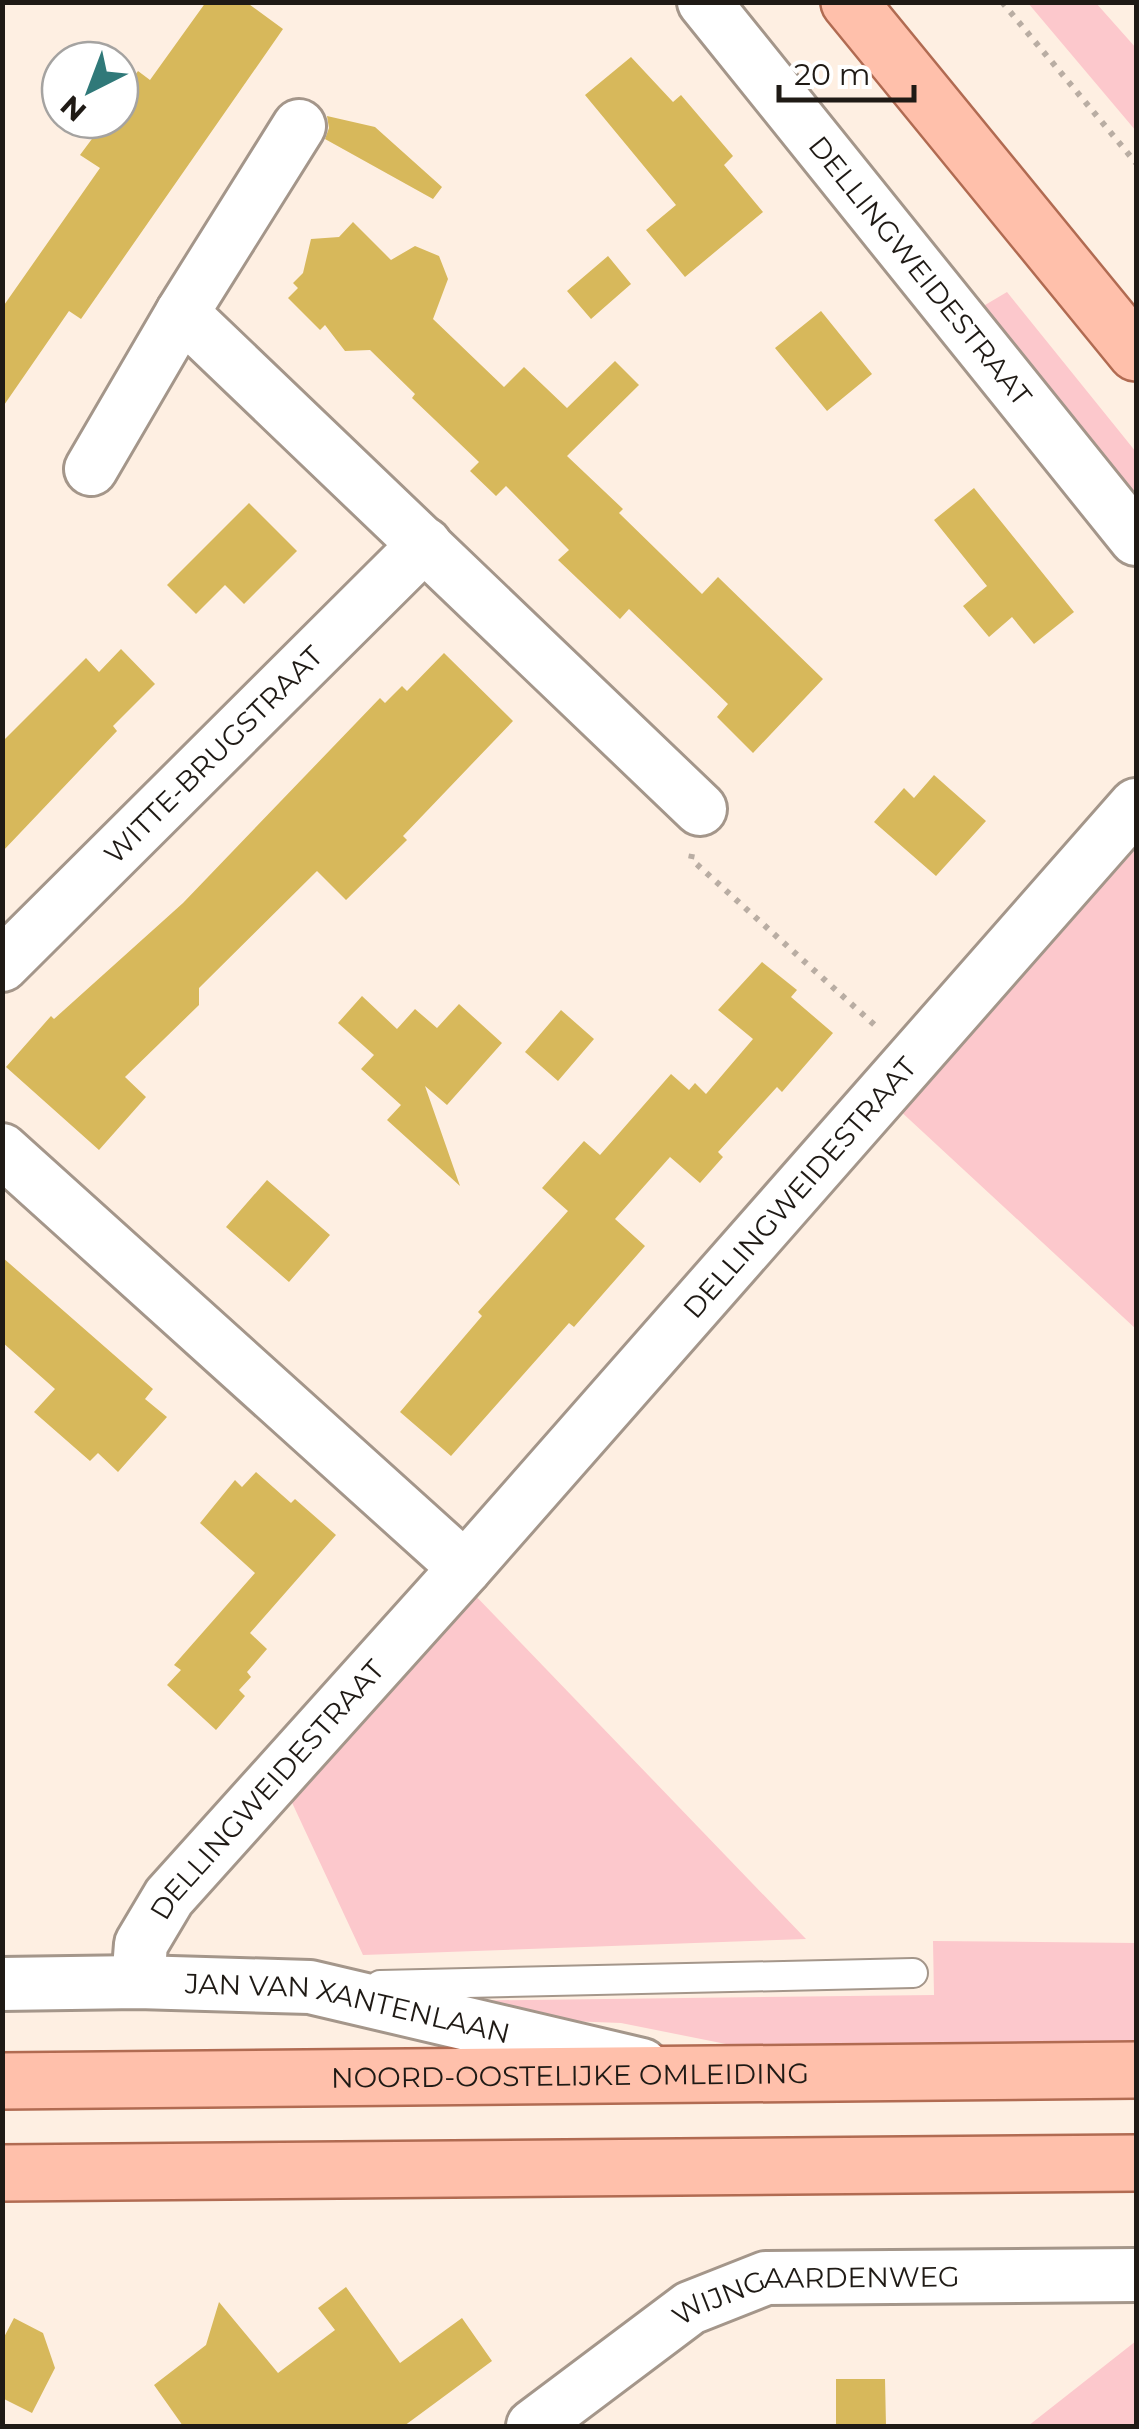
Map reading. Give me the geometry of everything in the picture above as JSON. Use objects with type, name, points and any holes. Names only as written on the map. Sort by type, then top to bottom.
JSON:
[{"type":"main road","points":[[849,2],[1136,354]]},
{"type":"main road","name":"NOORD-OOSTELIJKE OMLEIDING","points":[[2,2081],[1136,2070]]},
{"type":"main road","points":[[2,2173],[1136,2163]]},
{"type":"street","name":"DELLINGWEIDESTRAAT","points":[[704,2],[1136,539]]},
{"type":"street","points":[[92,469],[182,313],[300,126]]},
{"type":"street","points":[[182,313],[700,809]]},
{"type":"street","name":"WITTE-BRUGSTRAAT","points":[[2,965],[426,544]]},
{"type":"street","name":"DELLINGWEIDESTRAAT","points":[[138,1982],[142,1944],[169,1897],[465,1568],[1136,806]]},
{"type":"street","points":[[2,1150],[465,1568]]},
{"type":"street","name":"JAN VAN XANTENLAAN","points":[[2,1984],[138,1982],[310,1987],[684,2074]]},
{"type":"street","name":"WIJNGAARDENWEG","points":[[533,2426],[690,2308],[766,2278],[1136,2275]]},
{"type":"lane","points":[[310,1987],[913,1973]]},
{"type":"path","points":[[1002,2],[1136,163]]},
{"type":"path","points":[[700,809],[691,859],[913,1059]]},
{"type":"shaded area","points":[[1028,3],[1096,3],[1136,48],[1136,131]]},
{"type":"shaded area","points":[[1007,292],[1136,452],[1136,507],[980,308]]},
{"type":"shaded area","points":[[1136,849],[1136,1329],[897,1108]]},
{"type":"shaded area","points":[[469,1589],[806,1939],[363,1955],[288,1794]]},
{"type":"shaded area","points":[[933,1941],[1136,1943],[1136,2043],[741,2047],[621,2023],[514,2019],[437,2001],[934,1995]]},
{"type":"shaded area","points":[[1136,2341],[1136,2426],[1028,2426]]},
{"type":"building","points":[[206,2],[246,2],[283,29],[81,319],[69,311],[2,408],[2,308],[100,168],[80,155],[91,140],[140,140],[140,72],[150,80]]},
{"type":"building","points":[[631,57],[673,102],[681,95],[733,156],[724,165],[763,212],[685,277],[646,230],[676,205],[585,95]]},
{"type":"building","points":[[327,116],[375,127],[442,187],[433,199],[325,139],[329,128]]},
{"type":"building","points":[[353,222],[391,260],[415,246],[439,256],[448,279],[433,319],[504,387],[524,367],[567,408],[615,361],[639,385],[567,456],[702,594],[718,577],[823,679],[753,753],[717,717],[728,704],[629,609],[620,619],[558,560],[569,550],[506,486],[496,496],[470,471],[479,462],[412,398],[415,394],[370,350],[345,351],[325,325],[320,330],[288,298],[298,288],[293,283],[303,273],[311,239],[339,237]]},
{"type":"building","points":[[608,256],[631,284],[591,319],[567,291]]},
{"type":"building","points":[[821,311],[872,374],[827,411],[775,348]]},
{"type":"building","points":[[974,488],[1074,612],[1034,644],[1012,617],[989,637],[963,606],[987,586],[934,520]]},
{"type":"building","points":[[249,503],[297,551],[244,604],[225,585],[196,614],[167,585]]},
{"type":"building","points":[[121,649],[155,684],[113,726],[117,731],[2,852],[2,742],[86,658],[99,672]]},
{"type":"building","points":[[444,653],[513,721],[403,836],[407,840],[346,900],[317,871],[199,988],[199,1005],[125,1077],[146,1097],[99,1150],[6,1067],[51,1016],[54,1019],[183,903],[380,698],[385,703],[402,686],[407,691]]},
{"type":"building","points":[[934,775],[986,821],[936,876],[874,822],[904,788],[914,798]]},
{"type":"building","points":[[762,962],[797,990],[791,997],[833,1033],[782,1092],[777,1087],[718,1152],[723,1157],[700,1183],[670,1157],[615,1219],[645,1246],[574,1327],[569,1323],[451,1456],[400,1412],[482,1316],[478,1312],[568,1211],[542,1188],[584,1141],[600,1155],[671,1074],[689,1090],[695,1083],[706,1094],[753,1039],[718,1010]]},
{"type":"building","points":[[362,996],[397,1029],[415,1009],[437,1028],[459,1004],[502,1043],[447,1105],[425,1086],[460,1186],[387,1120],[401,1105],[361,1069],[374,1055],[338,1023]]},
{"type":"building","points":[[561,1010],[594,1039],[558,1081],[525,1052]]},
{"type":"building","points":[[267,1180],[330,1235],[289,1282],[226,1227]]},
{"type":"building","points":[[2,1257],[153,1389],[145,1399],[167,1417],[118,1472],[98,1453],[90,1461],[34,1412],[55,1389],[2,1342]]},
{"type":"building","points":[[256,1472],[336,1535],[250,1633],[267,1649],[247,1672],[251,1677],[239,1690],[245,1696],[216,1730],[167,1685],[181,1670],[174,1665],[255,1573],[200,1523],[235,1480],[242,1487]]},
{"type":"building","points":[[346,2287],[400,2363],[462,2318],[492,2361],[404,2426],[183,2426],[154,2385],[206,2345],[219,2302],[278,2373],[335,2330],[318,2308]]},
{"type":"building","points":[[14,2318],[43,2333],[55,2368],[32,2413],[2,2398],[2,2341]]},
{"type":"building","points":[[836,2379],[885,2379],[886,2426],[836,2426]]}]
